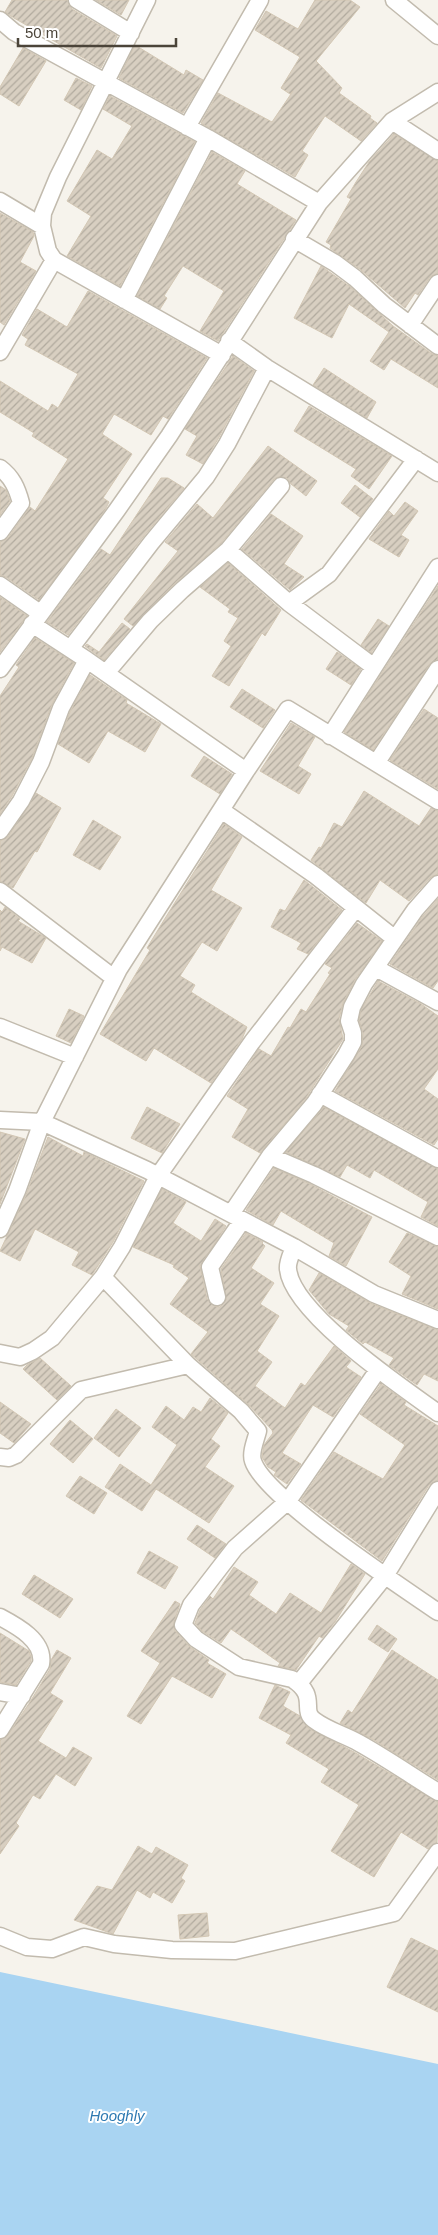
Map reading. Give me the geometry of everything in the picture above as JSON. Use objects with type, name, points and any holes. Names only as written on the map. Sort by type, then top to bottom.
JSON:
[{"type":"street","points":[[77,0],[131,33]]},
{"type":"street","points":[[148,0],[58,177],[43,213],[42,226],[48,251],[54,260],[124,300],[267,368],[438,473]]},
{"type":"street","points":[[187,127],[260,0]]},
{"type":"street","points":[[394,0],[438,36]]},
{"type":"street","points":[[0,20],[14,32],[208,138],[319,203]]},
{"type":"street","points":[[0,669],[117,510],[225,348],[294,238],[319,203],[392,121],[438,92]]},
{"type":"street","points":[[392,121],[438,151]]},
{"type":"street","points":[[124,300],[208,138]]},
{"type":"street","points":[[0,200],[42,226]]},
{"type":"street","points":[[294,238],[335,263],[355,278],[384,305],[438,346]]},
{"type":"street","points":[[0,352],[54,260]]},
{"type":"street","points":[[410,324],[438,283]]},
{"type":"street","points":[[70,649],[151,542],[206,477],[227,444],[267,368]]},
{"type":"street","points":[[288,603],[329,574],[416,459]]},
{"type":"street","points":[[0,468],[8,474],[17,488],[21,503],[0,532]]},
{"type":"street","points":[[106,673],[150,621],[228,550],[282,486]]},
{"type":"street","points":[[228,550],[288,603],[374,667]]},
{"type":"street","points":[[330,736],[438,567]]},
{"type":"street","points":[[0,585],[70,649],[246,770]]},
{"type":"street","points":[[0,831],[21,801],[41,762],[62,708],[87,660]]},
{"type":"street","points":[[377,762],[438,669]]},
{"type":"street","points":[[0,1229],[17,1191],[42,1122],[114,978],[246,770],[288,710],[377,762],[438,801]]},
{"type":"street","points":[[221,810],[316,876],[394,938]]},
{"type":"street","points":[[217,1297],[210,1267],[270,1156],[320,1094],[353,1042],[353,1033],[349,1021],[352,1007],[364,984],[394,938],[438,884]]},
{"type":"street","points":[[0,891],[114,978]]},
{"type":"street","points":[[0,1352],[20,1357],[52,1338],[103,1278],[122,1247],[158,1176],[252,1042],[356,908]]},
{"type":"street","points":[[376,968],[438,1002]]},
{"type":"street","points":[[0,1028],[75,1056]]},
{"type":"street","points":[[320,1094],[438,1159]]},
{"type":"street","points":[[0,1120],[42,1122],[158,1176],[294,1247],[374,1294],[438,1320]]},
{"type":"street","points":[[270,1156],[314,1175],[438,1237]]},
{"type":"street","points":[[294,1247],[287,1267],[291,1282],[308,1309],[378,1370],[438,1413]]},
{"type":"street","points":[[103,1278],[188,1365],[241,1411],[258,1431],[252,1459],[259,1475],[288,1501],[385,1576],[438,1612]]},
{"type":"street","points":[[0,1457],[10,1458],[16,1455],[80,1390],[188,1365]]},
{"type":"street","points":[[378,1370],[288,1501],[235,1548],[191,1605],[184,1618],[183,1625],[196,1638],[240,1667],[292,1679],[299,1684],[308,1696],[308,1712],[315,1721],[360,1743],[438,1792]]},
{"type":"street","points":[[299,1684],[385,1576],[438,1490]]},
{"type":"street","points":[[0,1616],[33,1639],[42,1656],[41,1664],[0,1730]]},
{"type":"street","points":[[0,1692],[22,1696]]},
{"type":"street","points":[[0,1936],[27,1947],[52,1949],[84,1938],[114,1944],[172,1950],[235,1951],[394,1913],[438,1852]]},
{"type":"water","name":"Hooghly","points":[[0,1972],[438,2064],[438,2235],[0,2235]]},
{"type":"building","points":[[12,0],[67,0],[72,9],[117,36],[101,68],[5,12]]},
{"type":"building","points":[[96,0],[129,0],[121,15]]},
{"type":"building","points":[[315,0],[350,0],[360,7],[316,61],[342,88],[339,93],[371,116],[370,118],[377,123],[361,141],[325,116],[302,151],[308,155],[295,177],[201,123],[218,93],[272,122],[293,91],[290,94],[281,88],[300,57],[255,30],[266,11],[298,29]]},
{"type":"building","points":[[135,45],[184,75],[186,70],[203,80],[183,113],[119,78]]},
{"type":"building","points":[[23,48],[46,61],[19,106],[0,94],[0,87]]},
{"type":"building","points":[[76,78],[92,86],[81,110],[64,100]]},
{"type":"building","points":[[110,96],[195,142],[120,286],[67,256],[91,216],[67,201],[97,150],[112,159],[132,126],[103,109]]},
{"type":"building","points":[[394,134],[438,161],[438,273],[430,277],[418,295],[415,293],[405,308],[361,270],[330,248],[331,245],[326,242],[351,199],[347,197],[356,182],[369,162]]},
{"type":"building","points":[[212,152],[245,171],[237,184],[296,220],[218,341],[200,331],[224,291],[183,266],[164,296],[167,298],[160,309],[137,296]]},
{"type":"building","points":[[0,213],[33,232],[34,236],[20,262],[36,271],[4,325],[0,322]]},
{"type":"building","points":[[321,266],[349,286],[393,326],[432,354],[438,356],[438,388],[391,359],[384,370],[370,361],[389,332],[349,304],[332,338],[294,318]]},
{"type":"building","points":[[88,291],[207,358],[168,419],[163,416],[151,435],[114,414],[102,434],[132,454],[103,498],[109,502],[105,510],[39,600],[6,577],[0,575],[0,542],[8,538],[30,507],[35,511],[68,459],[32,436],[34,433],[0,412],[0,381],[48,411],[52,404],[58,408],[78,374],[25,345],[28,339],[22,335],[37,309],[67,327]]},
{"type":"building","points":[[233,356],[254,371],[203,464],[186,455],[197,436],[185,429]]},
{"type":"building","points":[[324,368],[376,402],[367,418],[313,385]]},
{"type":"building","points":[[309,406],[392,456],[369,489],[351,476],[356,469],[294,431]]},
{"type":"building","points":[[268,446],[317,481],[306,496],[291,484],[287,478],[278,477],[274,479],[221,543],[175,583],[133,626],[124,619],[178,551],[165,542],[197,504],[213,518]]},
{"type":"building","points":[[161,478],[168,478],[184,488],[143,537],[68,635],[47,622],[101,549],[110,555]]},
{"type":"building","points":[[355,485],[373,499],[360,517],[341,503]]},
{"type":"building","points":[[0,486],[6,490],[10,501],[0,515]]},
{"type":"building","points":[[405,502],[418,511],[401,535],[409,540],[399,557],[369,539],[389,511],[394,516]]},
{"type":"building","points":[[271,514],[303,536],[284,564],[304,577],[290,590],[242,549]]},
{"type":"building","points":[[228,563],[281,610],[265,636],[262,633],[229,686],[212,676],[231,646],[224,641],[238,618],[228,612],[230,609],[200,587]]},
{"type":"building","points":[[438,586],[438,659],[430,664],[373,750],[344,732]]},
{"type":"building","points":[[0,597],[27,616],[0,652]]},
{"type":"building","points":[[378,619],[389,626],[371,653],[361,645]]},
{"type":"building","points":[[122,623],[130,629],[104,660],[85,646],[87,644],[99,652]]},
{"type":"building","points":[[35,638],[74,663],[52,704],[32,758],[0,814],[0,696],[19,667],[16,665]]},
{"type":"building","points":[[337,652],[361,669],[351,685],[326,669]]},
{"type":"building","points":[[90,675],[127,700],[126,703],[161,724],[145,752],[108,731],[89,763],[58,744],[70,712]]},
{"type":"building","points":[[242,689],[275,710],[263,728],[230,707]]},
{"type":"building","points":[[424,709],[438,718],[438,789],[390,760]]},
{"type":"building","points":[[291,723],[315,737],[298,766],[311,774],[299,794],[260,771]]},
{"type":"building","points":[[204,756],[232,774],[220,794],[191,776]]},
{"type":"building","points":[[364,791],[419,826],[431,808],[438,811],[438,874],[431,877],[409,901],[380,880],[366,903],[311,860],[319,847],[321,848],[334,823],[342,827]]},
{"type":"building","points":[[36,793],[61,808],[37,852],[35,851],[13,888],[0,881],[0,841],[8,837]]},
{"type":"building","points":[[93,820],[121,837],[100,870],[73,855]]},
{"type":"building","points":[[224,824],[242,837],[211,890],[242,908],[217,951],[202,942],[180,976],[195,985],[191,992],[247,1027],[242,1039],[211,1083],[154,1048],[146,1061],[100,1034],[150,950],[147,948]]},
{"type":"building","points":[[304,880],[342,910],[308,954],[297,949],[301,943],[271,927],[280,909],[285,911]]},
{"type":"building","points":[[438,899],[438,981],[433,988],[390,964],[423,916]]},
{"type":"building","points":[[5,907],[20,919],[18,921],[46,938],[32,963],[2,947],[0,951],[0,910],[2,912]]},
{"type":"building","points":[[357,923],[382,941],[356,978],[343,1003],[339,1019],[343,1039],[306,1098],[260,1153],[232,1137],[248,1109],[227,1096],[259,1049],[271,1056],[301,1009],[306,1012],[330,974],[328,973],[332,968],[325,964]]},
{"type":"building","points":[[378,981],[421,1004],[438,1016],[438,1069],[424,1089],[438,1099],[438,1139],[434,1145],[335,1091],[362,1046],[363,1033],[359,1020],[361,1010]]},
{"type":"building","points":[[69,1009],[84,1016],[71,1043],[56,1036]]},
{"type":"building","points":[[147,1107],[180,1124],[162,1153],[131,1138]]},
{"type":"building","points":[[324,1107],[438,1169],[438,1226],[421,1217],[428,1202],[374,1170],[370,1178],[347,1165],[340,1177],[286,1152]]},
{"type":"building","points":[[0,1132],[25,1139],[0,1204]]},
{"type":"building","points":[[48,1137],[83,1156],[84,1152],[144,1181],[113,1242],[92,1275],[72,1265],[79,1252],[35,1229],[20,1261],[0,1251],[26,1195]]},
{"type":"building","points":[[274,1168],[310,1184],[372,1217],[346,1266],[329,1256],[334,1243],[281,1211],[273,1225],[246,1210]]},
{"type":"building","points":[[162,1189],[186,1202],[173,1223],[201,1241],[215,1219],[226,1226],[200,1266],[207,1299],[214,1306],[220,1307],[226,1300],[221,1269],[246,1233],[263,1242],[265,1246],[251,1268],[274,1283],[260,1304],[279,1316],[257,1351],[272,1362],[255,1386],[285,1408],[301,1383],[305,1386],[334,1346],[351,1361],[346,1367],[361,1377],[333,1417],[313,1405],[282,1453],[301,1464],[287,1484],[274,1475],[276,1472],[268,1467],[262,1457],[264,1445],[273,1433],[272,1430],[248,1404],[191,1354],[208,1332],[170,1304],[189,1278],[173,1267],[174,1265],[133,1247]]},
{"type":"building","points":[[407,1233],[438,1247],[438,1309],[402,1294],[411,1276],[389,1262]]},
{"type":"building","points":[[319,1273],[370,1303],[438,1330],[438,1381],[424,1374],[417,1385],[389,1365],[394,1358],[365,1342],[363,1344],[346,1330],[349,1326],[329,1314],[309,1290]]},
{"type":"building","points":[[40,1358],[71,1386],[57,1400],[23,1369]]},
{"type":"building","points":[[381,1384],[406,1402],[404,1405],[438,1426],[438,1480],[429,1485],[382,1561],[301,1500],[334,1452],[383,1479],[405,1445],[360,1414]]},
{"type":"building","points":[[210,1398],[228,1413],[211,1439],[220,1446],[205,1467],[234,1486],[209,1523],[156,1489],[142,1511],[105,1487],[120,1464],[151,1485],[177,1445],[152,1427],[166,1406],[184,1420],[193,1407],[201,1412]]},
{"type":"building","points":[[0,1402],[31,1424],[14,1443],[0,1433]]},
{"type":"building","points":[[116,1409],[141,1428],[119,1457],[94,1438]]},
{"type":"building","points":[[70,1420],[93,1439],[73,1463],[50,1444]]},
{"type":"building","points":[[80,1476],[107,1493],[94,1514],[66,1496]]},
{"type":"building","points":[[197,1525],[226,1544],[215,1558],[187,1539]]},
{"type":"building","points":[[149,1551],[178,1567],[165,1589],[137,1573]]},
{"type":"building","points":[[351,1564],[365,1574],[335,1622],[322,1638],[319,1636],[296,1670],[278,1666],[280,1663],[231,1629],[221,1643],[202,1631],[195,1623],[200,1610],[210,1596],[213,1599],[234,1567],[258,1582],[249,1595],[276,1614],[290,1593],[321,1613]]},
{"type":"building","points":[[34,1575],[73,1599],[60,1618],[22,1594]]},
{"type":"building","points":[[175,1601],[180,1604],[174,1622],[175,1631],[190,1647],[209,1660],[207,1663],[226,1674],[212,1698],[172,1676],[141,1724],[127,1716],[160,1663],[141,1651]]},
{"type":"building","points":[[377,1625],[397,1639],[388,1652],[368,1639]]},
{"type":"building","points":[[0,1633],[29,1651],[31,1657],[31,1661],[16,1685],[0,1682]]},
{"type":"building","points":[[57,1650],[71,1658],[50,1693],[63,1701],[38,1741],[66,1758],[73,1747],[92,1758],[75,1786],[56,1774],[40,1799],[33,1795],[16,1823],[19,1826],[0,1854],[0,1740],[8,1735],[30,1702],[50,1669],[51,1660]]},
{"type":"building","points":[[392,1650],[438,1680],[438,1780],[374,1740],[340,1723],[348,1710],[352,1713]]},
{"type":"building","points":[[275,1685],[290,1692],[283,1706],[300,1716],[308,1728],[354,1752],[438,1802],[437,1842],[428,1849],[401,1832],[374,1877],[331,1851],[359,1805],[321,1782],[329,1769],[286,1743],[291,1735],[259,1718]]},
{"type":"building","points":[[138,1846],[152,1854],[156,1847],[188,1865],[181,1878],[185,1881],[172,1903],[153,1892],[150,1898],[137,1890],[113,1934],[74,1920],[97,1886],[112,1890]]},
{"type":"building","points":[[207,1913],[209,1936],[180,1939],[178,1915]]},
{"type":"building","points":[[411,1938],[438,1951],[438,2012],[387,1987]]}]
